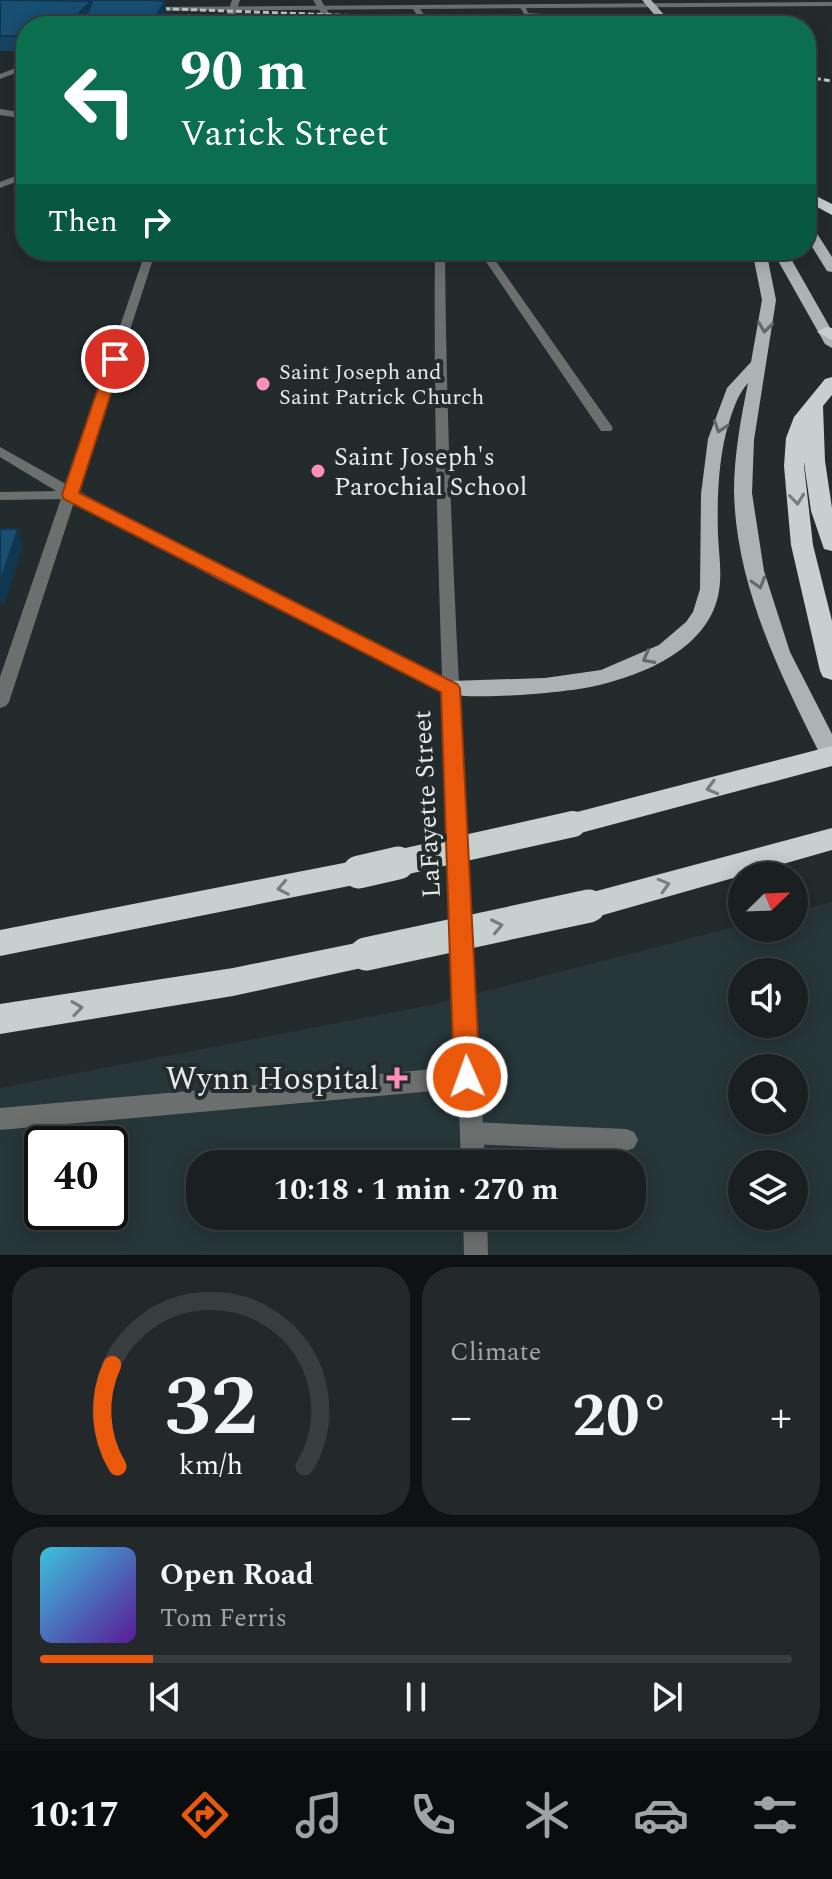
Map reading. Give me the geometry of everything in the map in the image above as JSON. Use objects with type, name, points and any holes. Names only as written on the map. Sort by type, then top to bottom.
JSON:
[{"type":"highway","points":[[824,391],[812,454],[821,514],[832,544]]},
{"type":"highway","points":[[824,391],[804,417],[796,438],[794,466],[802,545],[832,671]]},
{"type":"highway","points":[[12,941],[359,872],[573,824],[832,756]]},
{"type":"highway","points":[[0,1019],[233,982],[366,954],[589,906],[818,843]]},
{"type":"main road","points":[[816,243],[832,268]]},
{"type":"main road","points":[[761,260],[769,300],[746,440],[743,493],[755,571],[780,652],[832,756]]},
{"type":"main road","points":[[785,260],[830,337]]},
{"type":"main road","points":[[450,688],[544,687],[603,677],[658,653],[698,622],[708,599],[708,506],[717,431],[736,387],[760,362]]},
{"type":"street","points":[[231,16],[236,0]]},
{"type":"street","points":[[317,0],[327,16]]},
{"type":"street","points":[[140,9],[832,4]]},
{"type":"street","points":[[522,8],[526,15],[541,16]]},
{"type":"street","points":[[416,9],[421,16]]},
{"type":"street","points":[[0,702],[148,260]]},
{"type":"street","name":"LaFayette Street","points":[[440,260],[450,688],[473,1150]]},
{"type":"street","points":[[490,260],[606,428]]},
{"type":"street","points":[[0,451],[70,495],[450,688]]},
{"type":"street","points":[[0,496],[70,495]]},
{"type":"street","points":[[0,1119],[467,1077]]},
{"type":"street","points":[[472,1133],[626,1140]]},
{"type":"street","points":[[475,1230],[476,1255]]},
{"type":"shaded area","name":"Wynn Hospital","points":[[832,902],[832,1255],[0,1255],[0,1088],[431,1005],[728,929],[728,942],[808,942],[808,908]]},
{"type":"building","points":[[0,0],[91,1],[77,16],[16,16],[16,36],[0,36]]},
{"type":"building","points":[[93,0],[165,1],[156,16],[86,16]]},
{"type":"building","points":[[0,529],[18,529],[0,582]]},
{"type":"railway","points":[[146,8],[364,16]]},
{"type":"railway","points":[[816,79],[832,81]]},
{"type":"place","name":"Saint Joseph and Saint Patrick Church","points":[[263,384]]},
{"type":"place","name":"Saint Joseph's Parochial School","points":[[318,471]]},
{"type":"place","name":"Wynn Hospital","points":[[397,1078]]},
{"type":"route","points":[[115,359],[70,495],[450,688],[467,1077]]}]
